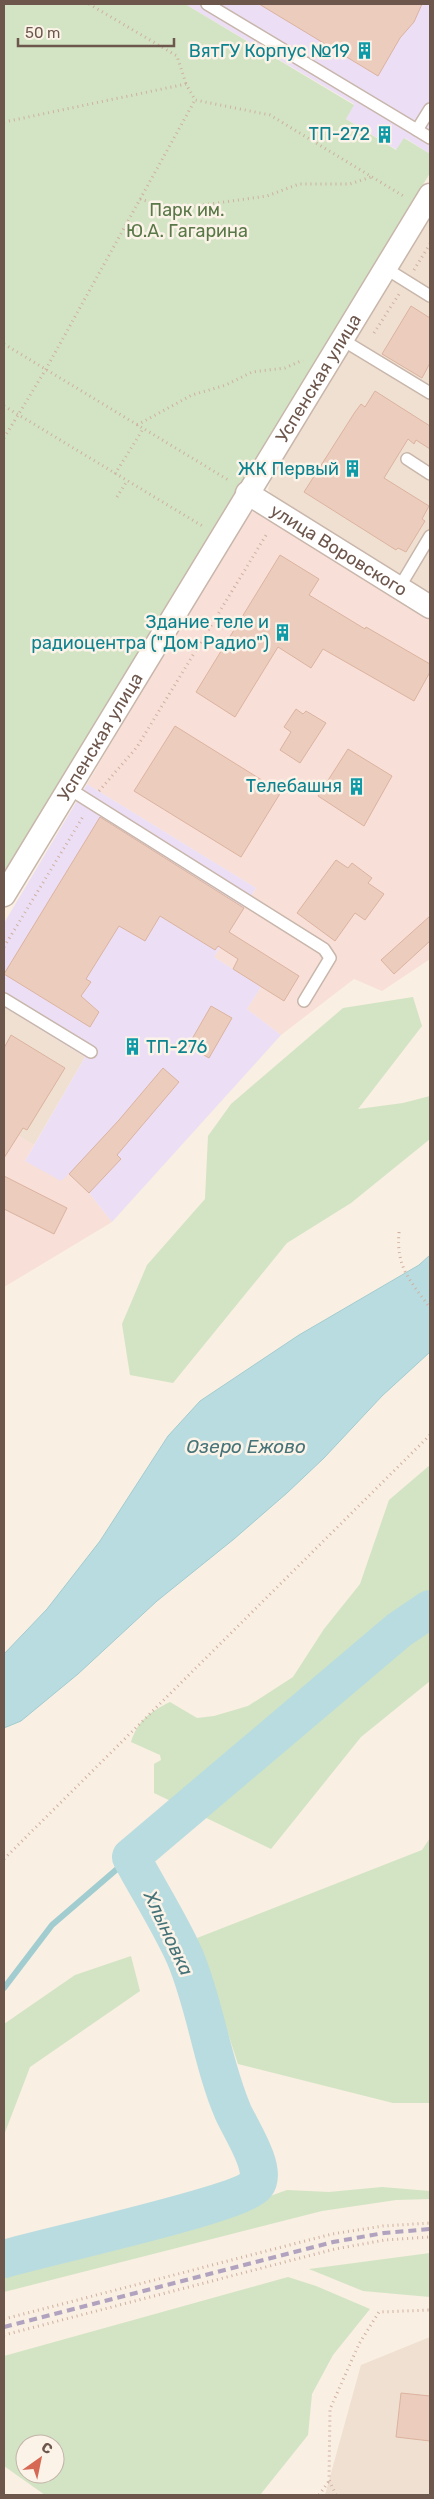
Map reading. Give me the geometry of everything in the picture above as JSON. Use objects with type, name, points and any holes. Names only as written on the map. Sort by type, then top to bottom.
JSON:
[{"type":"street","name":"Успенская улица","points":[[4,895],[385,268],[420,197]]},
{"type":"street","name":"улица Воровского","points":[[247,493],[430,607]]},
{"type":"lane","points":[[207,4],[430,138]]},
{"type":"lane","points":[[417,130],[430,109]]},
{"type":"lane","points":[[385,268],[430,296]]},
{"type":"lane","points":[[342,339],[430,394]]},
{"type":"lane","points":[[407,459],[430,474]]},
{"type":"lane","points":[[399,588],[430,536]]},
{"type":"lane","points":[[68,788],[324,949],[330,958],[304,1001]]},
{"type":"lane","points":[[4,999],[91,1052]]},
{"type":"path","points":[[89,4],[177,56],[186,84],[195,100],[270,115],[371,176],[420,197]]},
{"type":"path","points":[[4,122],[186,84]]},
{"type":"path","points":[[4,438],[46,370],[195,100]]},
{"type":"path","points":[[140,199],[174,209],[266,196],[299,184],[350,184],[371,176]]},
{"type":"path","points":[[4,344],[247,493]]},
{"type":"path","points":[[137,425],[192,395],[226,385],[252,372],[285,368],[308,358]]},
{"type":"path","points":[[4,406],[212,532]]},
{"type":"path","points":[[115,474],[143,429]]},
{"type":"path","points":[[117,497],[127,481]]},
{"type":"path","points":[[4,947],[104,782],[137,747],[268,532]]},
{"type":"path","points":[[399,1232],[397,1251],[405,1273],[430,1308]]},
{"type":"path","points":[[4,1859],[430,1435]]},
{"type":"path","points":[[4,2319],[332,2234],[383,2226],[430,2223]]},
{"type":"path","points":[[4,2335],[352,2245],[385,2240],[430,2237]]},
{"type":"path","points":[[336,2495],[329,2480],[330,2409],[359,2344],[379,2312],[430,2310]]},
{"type":"path","points":[[319,2495],[329,2480]]},
{"type":"shaded area","points":[[185,4],[430,4],[430,154],[405,138],[397,150],[346,119],[354,104]]},
{"type":"shaded area","points":[[430,219],[430,597],[274,499],[268,489],[275,468]]},
{"type":"shaded area","points":[[252,512],[260,514],[430,620],[430,959],[382,991],[354,979],[281,1035],[247,1009],[261,987],[214,957],[256,888],[87,784],[245,517]]},
{"type":"shaded area","points":[[87,784],[256,888],[214,957],[261,987],[247,1009],[281,1035],[112,1222],[89,1193],[69,1174],[61,1181],[25,1161],[85,1057],[4,1007],[4,923]]},
{"type":"shaded area","points":[[4,1007],[85,1057],[34,1145],[4,1127]]},
{"type":"shaded area","points":[[4,1127],[34,1145],[25,1161],[69,1174],[89,1193],[112,1222],[4,1287]]},
{"type":"shaded area","points":[[430,2337],[430,2495],[325,2495],[361,2365]]},
{"type":"green space","name":"Парк им. Ю.А. Гагарина","points":[[4,4],[185,4],[354,105],[346,119],[396,150],[404,138],[430,154],[430,173],[4,879]]},
{"type":"green space","points":[[413,997],[422,1026],[358,1109],[403,1103],[430,1096],[430,1139],[351,1203],[287,1243],[173,1383],[130,1375],[122,1324],[147,1265],[205,1199],[208,1136],[231,1104],[343,1008]]},
{"type":"green space","points":[[430,1465],[430,1681],[361,1737],[271,1849],[154,1793],[154,1764],[161,1760],[160,1755],[131,1742],[141,1722],[156,1709],[170,1702],[197,1718],[214,1716],[248,1706],[293,1677],[324,1629],[360,1584],[389,1500]]},
{"type":"green space","points":[[430,1838],[430,2103],[393,2103],[238,2064],[197,1938],[422,1850]]},
{"type":"green space","points":[[131,1956],[140,1991],[30,2067],[4,2135],[4,2024],[75,1975]]},
{"type":"green space","points":[[382,2187],[430,2191],[430,2199],[396,2200],[322,2211],[4,2292],[4,2272],[151,2231],[203,2220],[287,2190],[329,2192]]},
{"type":"green space","points":[[430,2253],[430,2297],[363,2291],[309,2269]]},
{"type":"green space","points":[[288,2277],[316,2286],[370,2309],[333,2355],[312,2394],[308,2435],[260,2495],[45,2495],[29,2484],[65,2484],[65,2434],[15,2434],[15,2474],[4,2466],[4,2356]]},
{"type":"water","name":"Озеро Ежово","points":[[430,1255],[430,1352],[382,1396],[324,1458],[287,1493],[234,1539],[157,1601],[78,1674],[21,1721],[4,1728],[4,1654],[47,1609],[100,1541],[168,1436],[200,1401],[299,1335],[419,1265]]},
{"type":"building","name":"ВятГУ Корпус №19","points":[[259,4],[422,4],[414,22],[400,38],[378,76]]},
{"type":"building","points":[[411,306],[430,318],[430,363],[422,378],[382,354]]},
{"type":"building","name":"ЖК Первый","points":[[375,391],[430,426],[430,449],[416,440],[414,444],[408,439],[384,478],[429,506],[422,519],[425,521],[406,552],[398,548],[396,550],[304,492],[355,412],[361,404],[365,407]]},
{"type":"building","name":"Здание теле и радиоцентра (\"Дом Радио\")","points":[[280,555],[319,579],[309,595],[365,629],[366,627],[430,664],[430,672],[414,701],[323,649],[311,668],[278,647],[235,717],[196,692]]},
{"type":"building","points":[[296,709],[303,714],[306,711],[326,723],[300,763],[280,750],[291,732],[284,727]]},
{"type":"building","points":[[175,726],[281,792],[241,857],[134,791]]},
{"type":"building","name":"Телебашня","points":[[348,749],[392,776],[364,826],[318,796]]},
{"type":"building","points":[[100,817],[244,908],[229,932],[299,976],[284,1001],[233,969],[238,959],[218,946],[215,950],[160,916],[145,941],[119,926],[86,979],[91,982],[81,996],[99,1012],[90,1027],[4,974]]},
{"type":"building","points":[[336,860],[348,868],[352,863],[372,878],[368,883],[384,894],[365,920],[355,913],[335,941],[297,913]]},
{"type":"building","points":[[430,916],[430,941],[394,974],[381,960]]},
{"type":"building","points":[[211,1006],[232,1018],[209,1058],[188,1046]]},
{"type":"building","points":[[11,1035],[65,1068],[27,1130],[23,1128],[4,1158],[4,1048]]},
{"type":"building","points":[[163,1068],[179,1082],[117,1155],[121,1159],[89,1193],[69,1174],[119,1120]]},
{"type":"building","points":[[4,1176],[67,1208],[54,1234],[4,1209]]},
{"type":"building","points":[[401,2393],[430,2396],[430,2441],[396,2437]]},
{"type":"waterway","name":"Хлыновка","points":[[4,2259],[179,2214],[242,2193],[256,2185],[259,2178],[256,2160],[226,2093],[185,1957],[131,1857],[399,1630],[430,1609]]},
{"type":"waterway","points":[[4,1988],[52,1925],[131,1857]]},
{"type":"railway","points":[[4,2327],[333,2242],[384,2233],[430,2229]]},
{"type":"place","name":"ВятГУ Корпус №19","points":[[364,51]]},
{"type":"place","name":"ТП-272","points":[[384,134]]},
{"type":"place","name":"ЖК Первый","points":[[353,469]]},
{"type":"place","name":"Здание теле и радиоцентра (\"Дом Радио\")","points":[[283,632]]},
{"type":"place","name":"Телебашня","points":[[356,786]]},
{"type":"place","name":"ТП-276","points":[[132,1047]]}]
